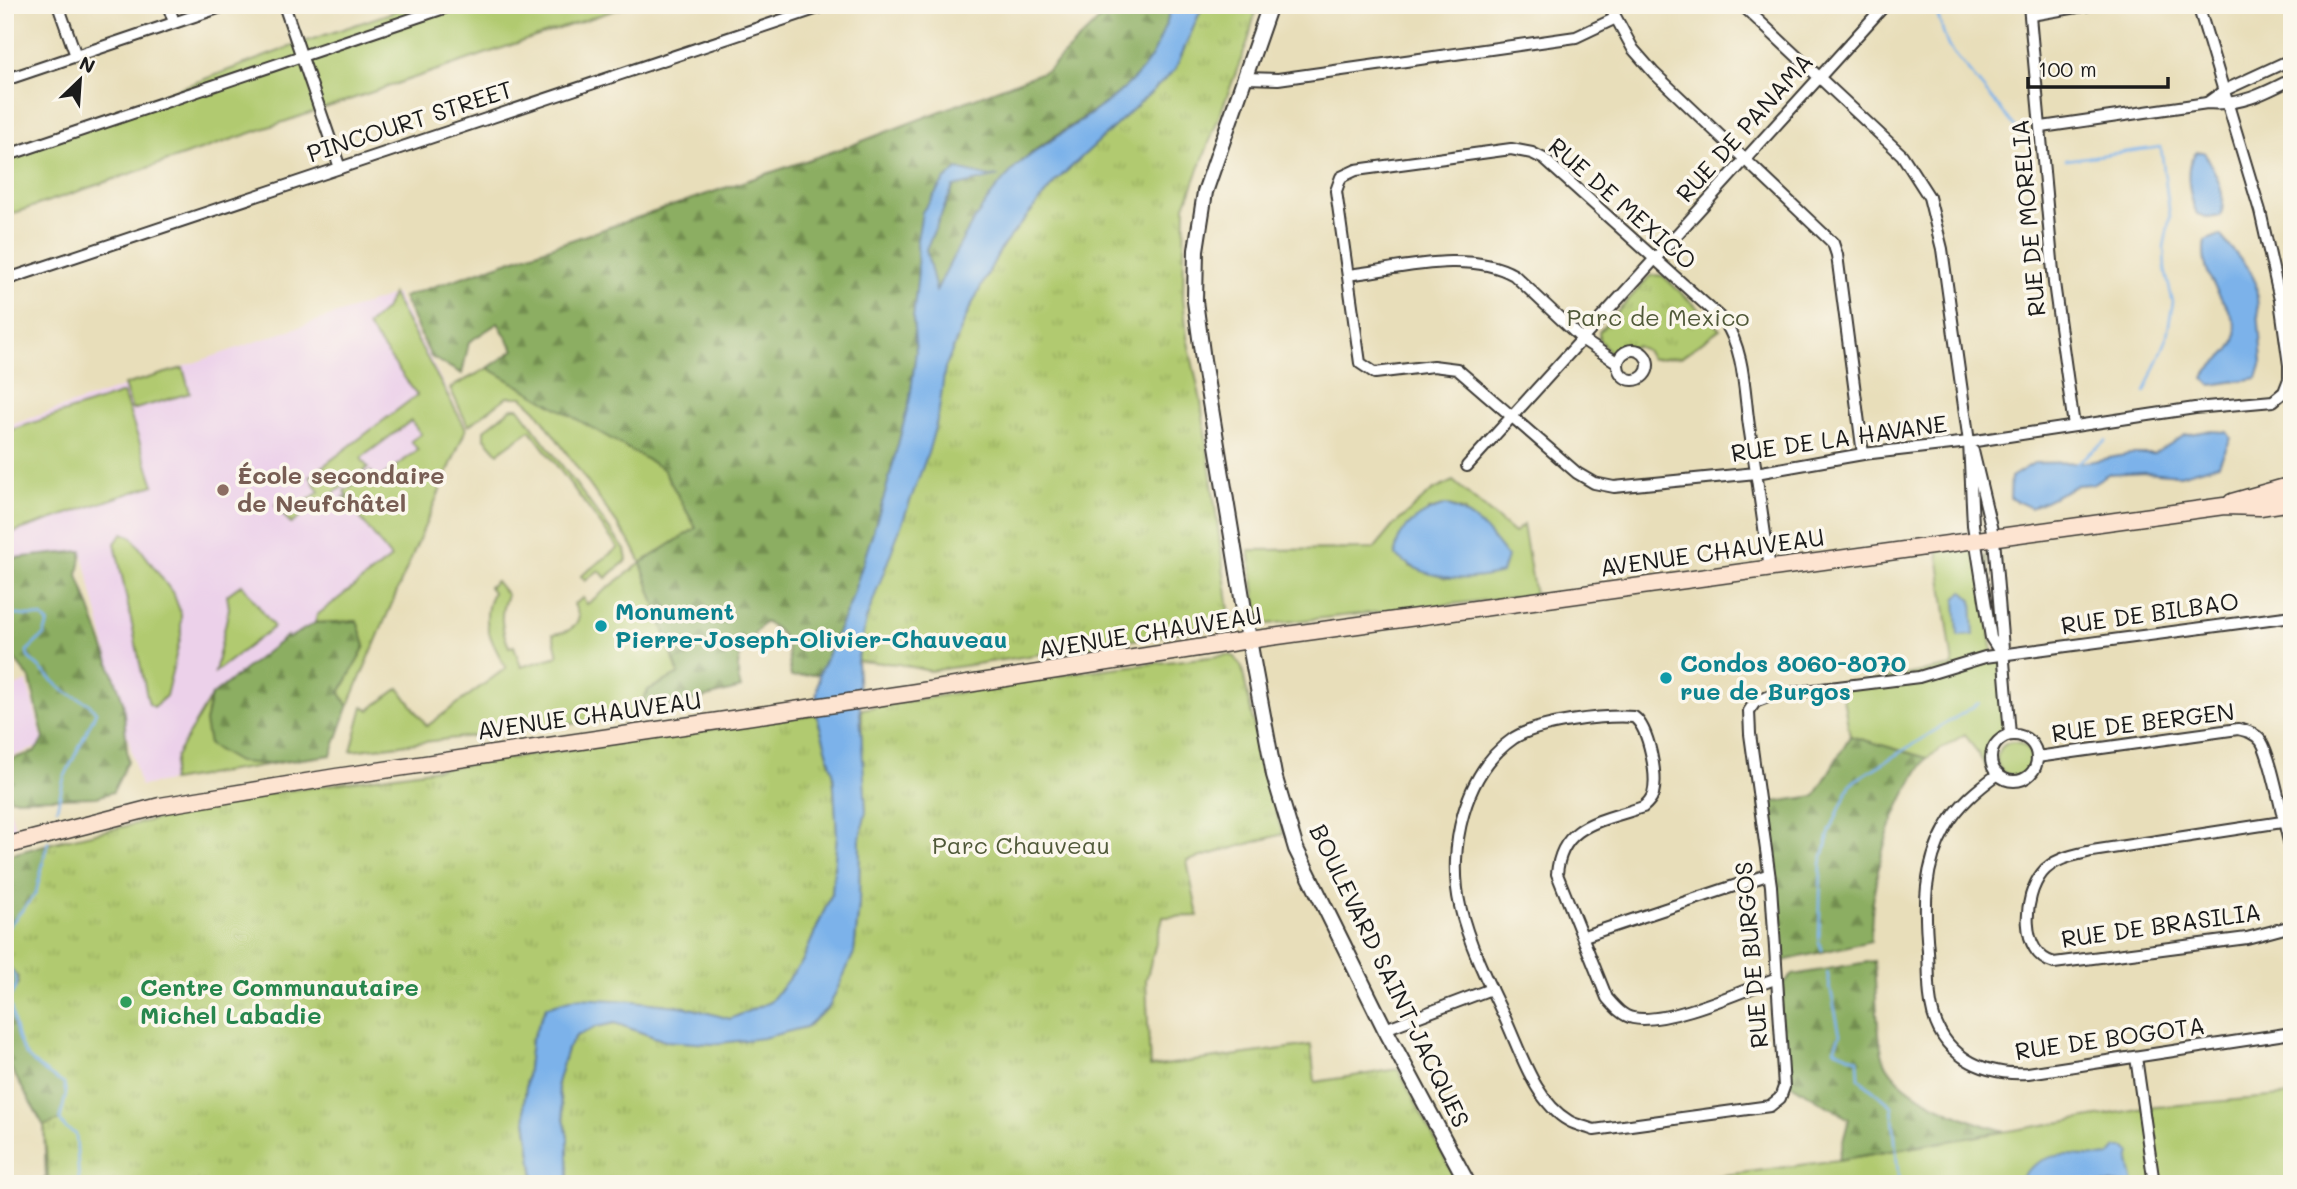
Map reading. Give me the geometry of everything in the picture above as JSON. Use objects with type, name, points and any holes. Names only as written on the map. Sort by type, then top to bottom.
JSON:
[{"type":"main road","name":"AVENUE CHAUVEAU","points":[[2224,506],[2292,485]]},
{"type":"main road","name":"AVENUE CHAUVEAU","points":[[5,846],[160,806],[242,792],[1249,640],[1976,542],[1993,531],[2224,506],[2260,506],[2292,502]]},
{"type":"street","points":[[58,5],[75,54]]},
{"type":"street","points":[[169,5],[174,22]]},
{"type":"street","points":[[5,80],[75,54],[227,5]]},
{"type":"street","points":[[285,5],[340,168]]},
{"type":"street","points":[[5,156],[453,5]]},
{"type":"street","name":"BOULEVARD SAINT-JACQUES","points":[[1270,5],[1247,78],[1205,192],[1196,250],[1195,301],[1249,640],[1275,775],[1296,849],[1385,1029],[1468,1184]]},
{"type":"street","points":[[1609,5],[1614,19],[1633,49],[1654,73],[1745,160],[1824,230],[1833,243],[1837,255],[1863,454]]},
{"type":"street","points":[[1742,5],[1902,155],[1929,197],[1938,222],[1969,442],[1973,525],[1991,638],[2008,655]]},
{"type":"street","name":"RUE DE PANAMA","points":[[1467,466],[1885,5]]},
{"type":"street","points":[[2030,10],[2089,5]]},
{"type":"street","name":"RUE DE LA HAVANE","points":[[1512,415],[1577,473],[1594,483],[1633,487],[1756,473],[1863,454],[1969,442],[2194,408],[2273,401],[2284,393],[2289,379],[2280,300],[2260,211],[2198,5]]},
{"type":"street","name":"PINCOURT STREET","points":[[5,280],[825,6]]},
{"type":"street","name":"RUE DE MORELIA","points":[[2030,10],[2054,283],[2074,426]]},
{"type":"street","points":[[1247,78],[1278,79],[1576,37],[1614,19]]},
{"type":"street","points":[[2207,103],[2225,89],[2292,60]]},
{"type":"street","points":[[2042,127],[2207,103],[2230,105],[2269,91],[2292,79]]},
{"type":"street","name":"RUE DE MEXICO","points":[[1512,415],[1465,374],[1446,366],[1376,373],[1364,368],[1358,356],[1336,191],[1337,184],[1347,172],[1518,149],[1544,159],[1724,321],[1733,334],[1740,359],[1770,568]]},
{"type":"street","points":[[1348,275],[1458,262],[1486,263],[1514,275],[1583,340],[1618,363]]},
{"type":"street","points":[[1969,442],[1993,531],[2008,655],[2010,735]]},
{"type":"street","name":"RUE DE BILBAO","points":[[2008,655],[2292,615]]},
{"type":"street","name":"RUE DE BURGOS","points":[[1584,936],[1558,874],[1559,856],[1577,831],[1643,807],[1651,799],[1654,790],[1648,735],[1642,723],[1634,717],[1542,727],[1515,738],[1485,770],[1461,816],[1454,857],[1460,906],[1491,989],[1546,1103],[1569,1122],[1594,1130],[1715,1116],[1774,1103],[1784,1087],[1771,886],[1767,875],[1749,711],[1755,702],[1773,695],[1919,677],[2008,655]]},
{"type":"street","name":"RUE DE BERGEN","points":[[2037,757],[2238,729],[2247,731],[2255,734],[2265,749],[2292,852]]},
{"type":"street","points":[[2010,735],[2028,739],[2037,757],[2032,772],[2022,779],[2007,780],[1998,774],[1991,761],[1993,748],[1998,741],[2010,735]]},
{"type":"street","name":"RUE DE BOGOTA","points":[[1998,774],[1976,790],[1946,827],[1925,883],[1931,1004],[1937,1029],[1948,1045],[1965,1060],[1985,1070],[2006,1074],[2292,1033]]},
{"type":"street","name":"RUE DE BRASILIA","points":[[2282,822],[2092,850],[2065,858],[2042,872],[2028,910],[2032,948],[2037,956],[2054,963],[2247,938],[2292,926]]},
{"type":"street","points":[[1767,875],[1584,936],[1607,998],[1618,1011],[1631,1018],[1653,1019],[1693,1008],[1777,978]]},
{"type":"street","points":[[1385,1029],[1491,989]]},
{"type":"street","points":[[2136,1057],[2154,1184]]},
{"type":"shaded area","name":"École secondaire de Neufchâtel","points":[[396,294],[467,429],[348,707],[331,755],[140,786],[82,551],[5,559],[5,427]]},
{"type":"shaded area","points":[[27,682],[44,745],[5,759],[5,690]]},
{"type":"shaded area","points":[[5,792],[19,841],[5,846]]},
{"type":"green space","points":[[414,5],[630,5],[5,216],[5,154],[298,44]]},
{"type":"green space","points":[[1110,5],[1173,5],[1150,59],[1120,92],[1046,142],[1013,170],[970,228],[936,292],[926,249],[954,186],[986,177],[957,169],[917,240],[918,272],[913,319],[916,351],[910,399],[885,494],[850,604],[819,674],[791,677],[784,638],[765,622],[746,644],[739,659],[738,677],[741,688],[635,716],[648,690],[679,674],[641,563],[696,528],[663,469],[488,368],[514,350],[498,323],[469,342],[462,374],[431,357],[403,297],[852,145],[1048,70],[1098,21]]},
{"type":"green space","points":[[1203,5],[1257,5],[1248,41],[1185,206],[1183,297],[1187,337],[1201,401],[1231,625],[930,671],[898,664],[857,661],[866,620],[945,368],[968,312],[1001,248],[1055,182],[1175,70]]},
{"type":"green space","name":"Parc de Mexico","points":[[1663,276],[1720,329],[1681,357],[1651,359],[1646,350],[1636,346],[1616,354],[1609,352],[1599,339],[1599,332],[1649,277]]},
{"type":"green space","points":[[392,294],[466,429],[348,707],[340,693],[365,646],[357,621],[315,623],[317,615],[391,558],[344,497],[349,498],[344,491],[371,472],[377,480],[418,450],[411,441],[421,434],[411,421],[361,458],[368,468],[291,524],[275,505],[278,502],[288,514],[319,492],[310,476],[417,395],[367,326],[385,310]]},
{"type":"green space","points":[[183,368],[190,393],[132,410],[124,385]]},
{"type":"green space","points":[[488,368],[663,468],[696,528],[641,563],[632,545],[536,410],[522,397],[507,397],[468,426],[450,388]]},
{"type":"green space","points":[[123,393],[154,485],[5,535],[5,432]]},
{"type":"green space","points":[[512,408],[519,408],[625,550],[627,560],[606,578],[599,570],[585,581],[581,576],[618,548],[530,430],[498,453],[484,437],[484,430]]},
{"type":"green space","points":[[1453,481],[1514,533],[1523,525],[1535,595],[1259,625],[1249,550],[1374,549],[1392,527],[1432,491]],"holes":[[[1446,505],[1465,511],[1492,575],[1445,578],[1409,566],[1428,510]]]},
{"type":"green space","points":[[123,533],[132,537],[174,595],[181,614],[181,635],[166,696],[154,707],[149,704],[147,697],[115,543]]},
{"type":"green space","points":[[1976,542],[1994,659],[2002,655],[2006,736],[1996,744],[1992,753],[1992,763],[1998,774],[1993,777],[1965,734],[1927,758],[1850,736],[1841,687],[1953,666],[1937,546]]},
{"type":"green space","points":[[82,551],[78,575],[123,701],[128,761],[113,792],[97,797],[11,799],[5,781],[5,761],[34,752],[44,739],[30,679],[12,656],[5,636],[5,559]]},
{"type":"green space","points":[[1986,555],[1999,635],[1997,637],[1984,557]]},
{"type":"green space","points":[[641,563],[679,675],[648,690],[635,716],[351,751],[363,706],[369,710],[399,688],[427,726],[506,668],[492,640],[487,622],[493,592],[489,587],[496,581],[507,595],[502,615],[504,634],[509,647],[514,646],[521,667],[558,656],[553,634],[566,631],[575,625],[579,617],[574,604],[583,598],[587,604]]},
{"type":"green space","points":[[242,584],[274,627],[215,672],[229,608],[227,595]]},
{"type":"green space","points":[[357,621],[365,646],[340,693],[348,707],[331,755],[265,764],[238,762],[209,745],[205,722],[211,696],[287,636],[287,639],[315,623]]},
{"type":"green space","name":"Parc Chauveau","points":[[1228,655],[1235,657],[1242,668],[1264,775],[1283,834],[1187,861],[1198,916],[1163,917],[1146,980],[1150,1067],[1311,1045],[1315,1082],[1398,1069],[1458,1184],[568,1184],[568,1138],[557,1083],[567,1049],[576,1036],[596,1027],[615,1023],[665,1041],[806,1027],[829,1007],[854,952],[859,904],[860,838],[866,811],[861,762],[862,709],[1079,672]]},
{"type":"green space","points":[[211,696],[205,722],[265,764],[296,760],[171,781],[176,756]]},
{"type":"green space","points":[[816,714],[833,772],[837,835],[832,893],[802,962],[770,1002],[730,1019],[686,1007],[633,1001],[531,1041],[524,1105],[535,1184],[49,1184],[44,1126],[60,1120],[66,1094],[64,1084],[37,1066],[23,1050],[15,1030],[9,999],[18,984],[18,977],[5,961],[5,931],[36,893],[48,844],[265,794]]},
{"type":"green space","points":[[1850,736],[1927,758],[1902,800],[1884,845],[1874,891],[1871,941],[1778,962],[1760,804],[1815,796]]},
{"type":"green space","points":[[2014,742],[2026,747],[2031,759],[2026,771],[2014,776],[2002,771],[1997,759],[2002,747]]},
{"type":"green space","points":[[66,839],[131,1184],[35,1184],[46,1178],[44,1126],[5,1058],[5,856]]},
{"type":"green space","points":[[1874,961],[1880,1042],[1888,1068],[1900,1081],[1934,1104],[1972,1121],[2005,1131],[1838,1160],[1849,1119],[1783,1079],[1778,988],[1793,975]]},
{"type":"green space","points":[[2292,1095],[2292,1184],[1657,1184],[1838,1160],[2145,1108]]},
{"type":"water","points":[[1173,5],[1203,5],[1175,70],[1055,182],[1001,248],[968,312],[945,368],[938,417],[928,453],[866,620],[857,661],[866,811],[860,838],[859,904],[854,953],[829,1007],[806,1027],[763,1038],[712,1044],[665,1041],[615,1023],[596,1027],[576,1036],[567,1049],[557,1083],[568,1138],[568,1184],[535,1184],[524,1105],[531,1041],[546,1007],[576,998],[633,1001],[686,1007],[730,1019],[770,1002],[802,962],[832,893],[837,835],[833,772],[815,709],[819,674],[850,604],[885,494],[910,399],[916,351],[913,319],[918,272],[917,240],[922,212],[944,181],[957,169],[990,177],[999,176],[953,187],[926,249],[936,291],[971,225],[1004,179],[1033,153],[1106,103],[1138,75],[1154,53]]},
{"type":"water","points":[[2197,152],[2204,152],[2219,183],[2223,200],[2220,216],[2209,218],[2197,214],[2194,207],[2189,173],[2192,158]]},
{"type":"water","points":[[2220,235],[2251,272],[2256,283],[2262,362],[2257,378],[2211,385],[2204,378],[2230,349],[2236,336],[2232,316],[2212,282],[2204,256],[2205,241]]},
{"type":"water","points":[[2207,431],[2227,432],[2231,438],[2219,464],[2180,475],[2145,472],[2108,474],[2092,484],[2077,485],[2031,508],[2010,498],[2011,477],[2034,463],[2088,462],[2130,454],[2154,454],[2185,435]]},
{"type":"water","points":[[1446,505],[1465,514],[1494,540],[1507,557],[1502,573],[1474,578],[1433,575],[1396,556],[1399,537],[1405,530],[1428,512]]},
{"type":"water","points":[[1963,591],[1972,600],[1974,635],[1958,636],[1956,599]]},
{"type":"water","points":[[2117,1148],[2126,1148],[2131,1153],[2129,1161],[2134,1184],[2018,1184],[2027,1170],[2046,1159],[2064,1155],[2110,1156]]},
{"type":"waterway","points":[[1934,5],[1948,46],[2026,140]]},
{"type":"waterway","points":[[2066,160],[2161,147],[2170,217],[2164,247],[2165,270],[2173,302],[2166,341],[2145,392]]},
{"type":"waterway","points":[[2075,464],[2106,441]]},
{"type":"waterway","points":[[5,614],[42,617],[48,623],[44,635],[27,651],[28,657],[64,691],[88,703],[96,712],[64,778],[57,808]]},
{"type":"waterway","points":[[1822,950],[1819,942],[1821,864],[1830,831],[1851,783],[1979,703]]},
{"type":"waterway","points":[[5,931],[36,893],[48,842]]},
{"type":"waterway","points":[[5,961],[17,982],[9,999],[23,1050],[36,1065],[64,1084],[66,1094],[60,1120],[65,1128],[76,1134],[79,1184]]},
{"type":"waterway","points":[[1827,972],[1840,1034],[1834,1049],[1858,1059],[1859,1078],[1892,1106],[1899,1184]]},
{"type":"place","name":"École secondaire de Neufchâtel","points":[[223,490]]},
{"type":"place","name":"Monument Pierre-Joseph-Olivier-Chauveau","points":[[601,626]]},
{"type":"place","name":"Condos 8060-8070 rue de Burgos","points":[[1666,678]]},
{"type":"place","name":"Centre Communautaire Michel Labadie","points":[[126,1002]]}]
